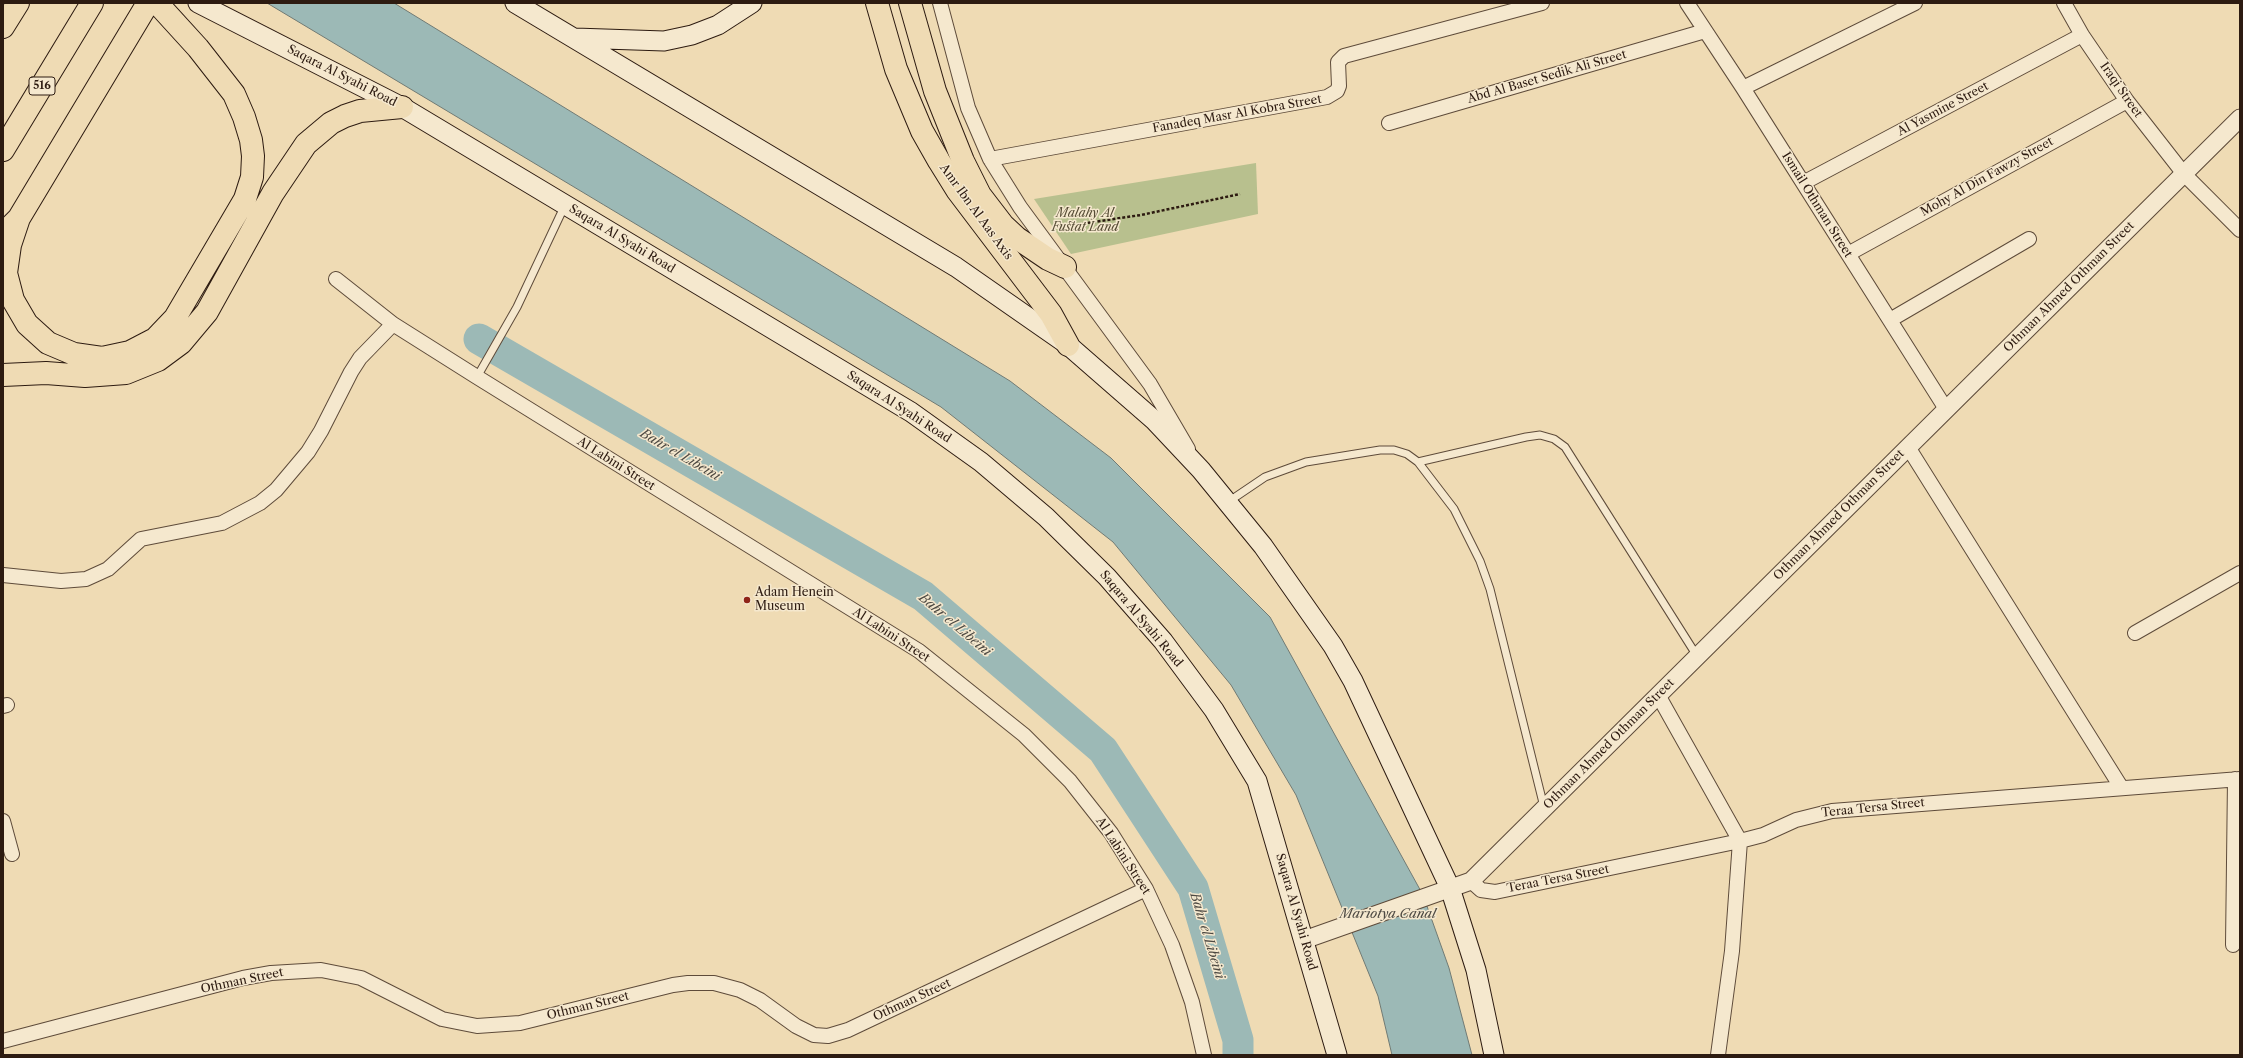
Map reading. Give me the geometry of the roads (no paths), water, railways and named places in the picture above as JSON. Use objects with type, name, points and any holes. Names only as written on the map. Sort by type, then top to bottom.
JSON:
[{"type":"main road","name":"516","points":[[3,150],[82,22],[92,3]]},
{"type":"main road","points":[[3,235],[19,218],[124,46],[148,3]]},
{"type":"main road","points":[[19,218],[10,245],[6,273],[12,300],[27,324],[48,343],[74,354],[102,358],[130,352],[155,338],[175,318],[245,199],[252,177],[253,156],[251,140],[244,117],[234,94],[198,48],[157,3]]},
{"type":"main road","name":"Saqara Al Syahi Road","points":[[198,3],[402,107],[911,412],[981,462],[1040,512],[1107,577],[1163,641],[1210,704],[1257,780],[1312,937],[1337,1055]]},
{"type":"main road","points":[[515,3],[956,267],[1068,345],[1154,420],[1201,470],[1263,546],[1310,613],[1349,674],[1450,888],[1476,970],[1494,1055]]},
{"type":"main road","points":[[572,38],[664,41],[692,35],[718,25],[752,3]]},
{"type":"main road","name":"Amr Ibn Al Aas Axis","points":[[877,3],[896,69],[922,131],[956,190],[1051,314],[1068,345]]},
{"type":"main road","points":[[910,3],[935,91],[963,161],[980,195],[1003,225],[1017,238],[1037,252],[1065,267]]},
{"type":"main road","points":[[3,27],[12,8]]},
{"type":"main road","points":[[3,375],[46,373],[85,376],[119,373],[126,372],[158,360],[181,343],[207,312],[273,193],[306,144],[331,123],[345,116],[360,111],[402,107]]},
{"type":"street","points":[[940,3],[968,108],[990,159],[1004,184],[1150,384],[1201,470]]},
{"type":"street","name":"Fanadeq Masr Al Kobra Street","points":[[990,159],[1327,97],[1337,91],[1339,86],[1338,62],[1344,56],[1542,3]]},
{"type":"street","name":"Ismail Othman Street","points":[[1687,3],[1743,88],[1946,409]]},
{"type":"street","points":[[1743,88],[1915,3]]},
{"type":"street","name":"Iraqi Street","points":[[2064,3],[2082,35],[2127,101],[2184,174],[2240,230]]},
{"type":"street","name":"Abd Al Baset Sedik Ali Street","points":[[1389,123],[1705,30]]},
{"type":"street","name":"Al Yasmine Street","points":[[1803,183],[2082,35]]},
{"type":"street","name":"Mohy Al Din Fawzy Street","points":[[1848,254],[2127,101]]},
{"type":"street","name":"Othman Ahmed Othman Street","points":[[1312,937],[1471,881],[2240,118]]},
{"type":"street","points":[[1890,320],[2028,239]]},
{"type":"street","name":"Al Labini Street","points":[[336,279],[393,324],[919,651],[1024,735],[1070,781],[1111,833],[1146,889],[1172,944],[1192,1002],[1204,1055]]},
{"type":"street","points":[[3,575],[61,581],[86,579],[108,569],[142,539],[222,523],[260,503],[276,490],[308,452],[321,431],[351,372],[360,358],[393,324]]},
{"type":"street","points":[[1908,447],[2121,788]]},
{"type":"street","points":[[2135,633],[2240,573]]},
{"type":"street","points":[[1658,695],[1740,841],[1732,951],[1718,1055]]},
{"type":"street","points":[[2233,944],[2237,779]]},
{"type":"street","name":"Teraa Tersa Street","points":[[1471,881],[1481,890],[1495,892],[1740,841],[1763,835],[1796,820],[1832,810],[2237,779]]},
{"type":"street","points":[[3,821],[12,854]]},
{"type":"street","name":"Othman Street","points":[[3,1041],[243,978],[271,973],[321,970],[361,978],[442,1019],[477,1026],[520,1023],[673,985],[688,983],[714,983],[740,990],[760,1000],[796,1026],[814,1035],[828,1036],[848,1030],[1146,889]]},
{"type":"lane","points":[[477,377],[516,307],[565,204]]},
{"type":"lane","points":[[1418,462],[1533,436],[1540,435],[1554,438],[1565,447],[1698,656]]},
{"type":"lane","points":[[1228,502],[1265,477],[1306,462],[1380,450],[1394,450],[1407,454],[1418,462],[1454,509],[1480,561],[1490,589],[1545,808]]},
{"type":"water","name":"Mariotya Canal","points":[[267,3],[394,3],[1010,381],[1111,458],[1270,617],[1423,895],[1449,968],[1472,1055],[1392,1055],[1378,996],[1296,795],[1231,685],[1113,542],[941,407]]},
{"type":"waterway","name":"Bahr el Libeini","points":[[479,339],[923,596],[1103,750],[1193,888],[1238,1040],[1238,1055]]},
{"type":"place","name":"Adam Henein Museum","points":[[747,600]]},
{"type":"park label","name":"Malahy Al Fustat Land","points":[[1085,221]]}]
